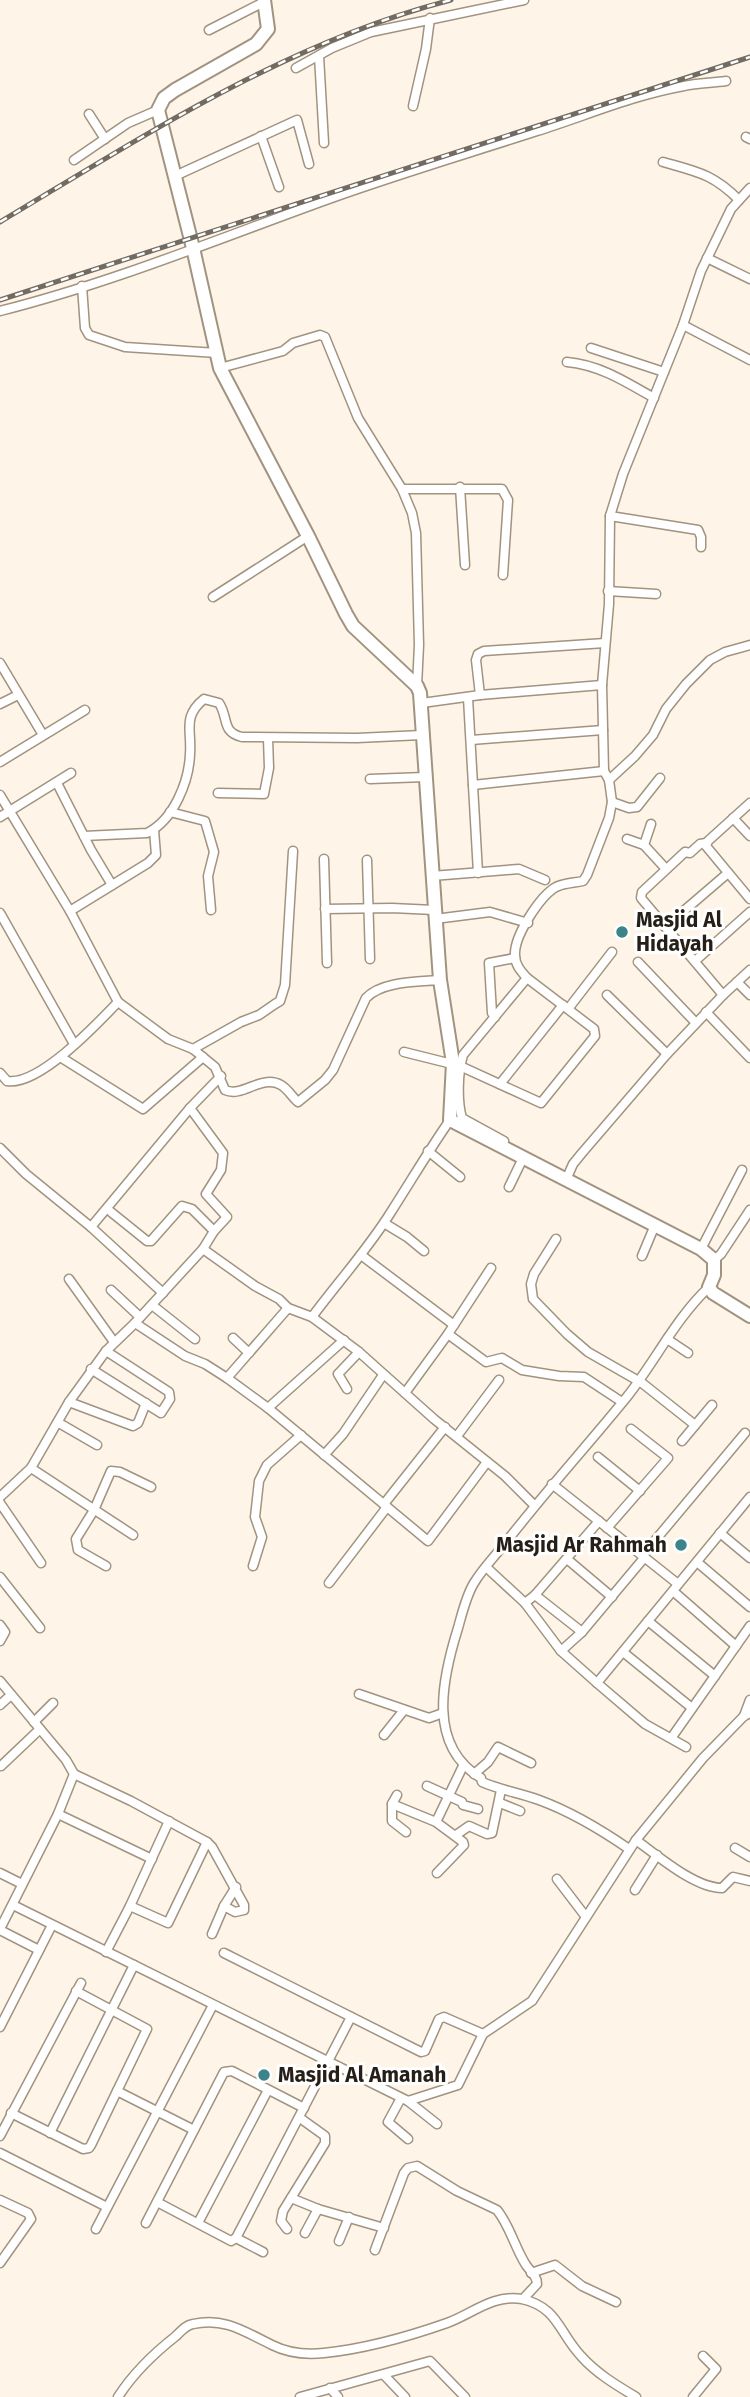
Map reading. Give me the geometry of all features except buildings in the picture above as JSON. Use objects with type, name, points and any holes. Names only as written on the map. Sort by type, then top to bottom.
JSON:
[{"type":"street","points":[[296,68],[372,32],[524,0]]},
{"type":"street","points":[[74,160],[128,123],[158,110],[164,98],[175,90],[256,44],[268,29],[264,1],[209,30]]},
{"type":"street","points":[[413,106],[430,18]]},
{"type":"street","points":[[319,55],[324,143]]},
{"type":"street","points":[[0,311],[82,286],[448,158],[615,104],[683,86],[726,81]]},
{"type":"street","points":[[158,110],[220,368],[353,626],[417,686]]},
{"type":"street","points":[[89,114],[105,139]]},
{"type":"street","points":[[174,176],[297,120],[309,164]]},
{"type":"street","points":[[261,136],[279,187]]},
{"type":"street","points":[[663,162],[705,174],[722,183],[739,200]]},
{"type":"street","points":[[404,1052],[457,1064],[538,1103],[595,1034],[594,1029],[527,978],[519,969],[515,946],[539,902],[560,885],[583,881],[587,876],[609,818],[612,802],[609,780],[604,771],[602,685],[609,604],[610,516],[707,258],[731,209],[750,188]]},
{"type":"street","points":[[707,258],[750,279]]},
{"type":"street","points":[[82,286],[85,328],[89,335],[125,346],[217,353]]},
{"type":"street","points":[[683,325],[750,360]]},
{"type":"street","points":[[220,368],[283,351],[293,342],[323,334],[358,418],[402,489],[412,513],[416,533],[419,645],[417,686],[422,703],[434,914],[440,980],[457,1064],[462,1118],[542,1162]]},
{"type":"street","points":[[592,348],[664,372]]},
{"type":"street","points":[[567,362],[582,363],[607,372],[654,398]]},
{"type":"street","points":[[460,487],[465,565]]},
{"type":"street","points":[[402,489],[502,489],[508,500],[503,575]]},
{"type":"street","points":[[610,516],[698,530],[701,547]]},
{"type":"street","points":[[213,597],[308,536]]},
{"type":"street","points":[[608,591],[656,594]]},
{"type":"street","points":[[480,695],[476,660],[478,654],[484,651],[605,643]]},
{"type":"street","points":[[609,780],[635,757],[653,735],[666,709],[710,660],[725,652],[750,645]]},
{"type":"street","points":[[0,663],[43,735]]},
{"type":"street","points":[[422,703],[480,695],[602,685]]},
{"type":"street","points":[[0,704],[18,695]]},
{"type":"street","points":[[468,698],[478,873]]},
{"type":"street","points":[[84,836],[147,833],[154,830],[170,812],[186,782],[191,750],[189,726],[192,711],[204,699],[219,703],[232,734],[268,738],[422,735]]},
{"type":"street","points":[[0,762],[85,710]]},
{"type":"street","points":[[471,740],[603,730]]},
{"type":"street","points":[[218,793],[264,794],[269,768],[268,738]]},
{"type":"street","points":[[473,785],[604,771]]},
{"type":"street","points":[[0,817],[71,773]]},
{"type":"street","points":[[370,779],[425,778]]},
{"type":"street","points":[[612,802],[629,808],[637,807],[660,778]]},
{"type":"street","points":[[57,783],[112,885]]},
{"type":"street","points":[[0,795],[70,911],[118,1002],[168,1039],[193,1049],[203,1057],[215,1067],[221,1076],[223,1087],[230,1092],[272,1082],[281,1085],[298,1101],[325,1080],[333,1070],[366,998],[371,993],[397,985],[440,980]]},
{"type":"street","points":[[723,995],[641,895],[685,852],[690,853],[700,844],[706,844],[750,803]]},
{"type":"street","points":[[170,812],[205,821],[215,852],[208,876],[211,910]]},
{"type":"street","points":[[733,818],[750,836]]},
{"type":"street","points":[[644,845],[651,824]]},
{"type":"street","points":[[70,911],[146,866],[156,855],[154,830]]},
{"type":"street","points":[[628,839],[644,845],[666,869]]},
{"type":"street","points":[[706,844],[750,899]]},
{"type":"street","points":[[193,1049],[280,1001],[285,985],[293,851]]},
{"type":"street","points":[[324,859],[327,963]]},
{"type":"street","points":[[367,860],[370,958]]},
{"type":"street","points":[[432,876],[519,869],[545,880]]},
{"type":"street","points":[[665,927],[728,873]]},
{"type":"street","points":[[326,909],[369,908],[434,914],[490,912],[527,923]]},
{"type":"street","points":[[695,961],[750,912]]},
{"type":"street","points":[[0,913],[74,1044]]},
{"type":"street","points":[[500,1084],[612,952]]},
{"type":"street","points":[[495,1017],[492,1013],[489,963],[515,958]]},
{"type":"street","points":[[638,962],[696,1023]]},
{"type":"street","points":[[569,1176],[586,1156],[590,1145],[667,1054],[723,995],[750,971]]},
{"type":"street","points":[[312,1317],[384,1223],[450,1120],[457,1064],[527,978]]},
{"type":"street","points":[[737,982],[750,995]]},
{"type":"street","points":[[607,995],[667,1054]]},
{"type":"street","points":[[0,1073],[7,1081],[17,1081],[61,1058],[118,1002]]},
{"type":"street","points":[[706,1012],[750,1058]]},
{"type":"street","points":[[61,1058],[143,1109],[203,1057]]},
{"type":"street","points":[[91,1227],[190,1108],[221,1076]]},
{"type":"street","points":[[0,1497],[31,1468],[91,1369],[203,1249],[227,1216],[206,1194],[221,1170],[223,1153],[190,1108]]},
{"type":"street","points":[[450,1120],[523,1158],[569,1176],[701,1249],[713,1260],[714,1275],[709,1287],[691,1306],[622,1402],[534,1505],[472,1587],[448,1662],[443,1713],[452,1750],[463,1766],[481,1778],[482,1782],[537,1799],[575,1815],[629,1849]]},
{"type":"street","points":[[0,1149],[163,1293]]},
{"type":"street","points":[[428,1151],[460,1177]]},
{"type":"street","points":[[509,1187],[523,1158]]},
{"type":"street","points":[[701,1249],[742,1170]]},
{"type":"street","points":[[111,1212],[147,1241],[158,1235],[182,1206],[192,1209],[214,1231]]},
{"type":"street","points":[[713,1260],[721,1254],[750,1210]]},
{"type":"street","points":[[384,1223],[424,1251]]},
{"type":"street","points":[[642,1256],[654,1225]]},
{"type":"street","points":[[556,1239],[534,1274],[531,1284],[533,1299],[588,1352],[638,1381],[695,1425]]},
{"type":"street","points":[[203,1249],[255,1286],[279,1299],[288,1308],[312,1317],[344,1340],[505,1476],[534,1505]]},
{"type":"street","points":[[361,1255],[454,1325]]},
{"type":"street","points":[[405,1394],[491,1268]]},
{"type":"street","points":[[69,1279],[114,1342]]},
{"type":"street","points":[[709,1287],[717,1297],[750,1316]]},
{"type":"street","points":[[111,1290],[137,1320],[185,1356],[227,1378],[268,1408],[428,1541],[486,1462]]},
{"type":"street","points":[[152,1305],[195,1339]]},
{"type":"street","points":[[227,1378],[288,1308]]},
{"type":"street","points":[[448,1334],[486,1362],[502,1358],[522,1370],[583,1377],[622,1402]]},
{"type":"street","points":[[233,1338],[249,1353]]},
{"type":"street","points":[[667,1339],[688,1353]]},
{"type":"street","points":[[268,1408],[344,1340]]},
{"type":"street","points":[[91,1369],[161,1414],[170,1394],[106,1351]]},
{"type":"street","points":[[347,1389],[338,1374],[359,1352]]},
{"type":"street","points":[[324,1455],[343,1434],[383,1375]]},
{"type":"street","points":[[457,1436],[499,1380]]},
{"type":"street","points":[[69,1402],[132,1426],[138,1423],[146,1403]]},
{"type":"street","points":[[682,1441],[712,1405]]},
{"type":"street","points":[[59,1423],[97,1445]]},
{"type":"street","points":[[329,1583],[445,1427]]},
{"type":"street","points":[[607,1528],[668,1458],[631,1429]]},
{"type":"street","points":[[561,1651],[582,1632],[612,1597],[745,1433]]},
{"type":"street","points":[[253,1566],[262,1537],[255,1517],[259,1481],[267,1465],[301,1435]]},
{"type":"street","points":[[598,1457],[640,1491]]},
{"type":"street","points":[[31,1468],[132,1535]]},
{"type":"street","points":[[106,1566],[78,1550],[76,1539],[94,1510],[111,1471],[120,1472],[151,1487]]},
{"type":"street","points":[[552,1484],[643,1557],[736,1646]]},
{"type":"street","points":[[0,1503],[41,1563]]},
{"type":"street","points":[[597,1683],[720,1533],[748,1503]]},
{"type":"street","points":[[525,1603],[599,1521]]},
{"type":"street","points":[[720,1533],[750,1558]]},
{"type":"street","points":[[567,1559],[612,1597]]},
{"type":"street","points":[[697,1562],[750,1607]]},
{"type":"street","points":[[486,1567],[525,1603],[561,1651],[645,1724],[686,1747]]},
{"type":"street","points":[[0,1577],[40,1628]]},
{"type":"street","points":[[535,1595],[582,1632]]},
{"type":"street","points":[[648,1621],[715,1676]]},
{"type":"street","points":[[0,1625],[5,1632],[0,1641]]},
{"type":"street","points":[[672,1737],[750,1626]]},
{"type":"street","points":[[623,1651],[692,1708]]},
{"type":"street","points":[[0,1681],[66,1760],[74,1774],[206,1842],[236,1887],[243,1900],[244,1910],[235,1912],[224,1906]]},
{"type":"street","points":[[359,1694],[429,1718],[443,1713]]},
{"type":"street","points":[[0,1705],[11,1695]]},
{"type":"street","points":[[408,2139],[388,2122],[405,2100],[452,2089],[458,2085],[483,2034],[532,2001],[629,1849],[703,1758],[747,1714],[750,1700]]},
{"type":"street","points":[[1,1766],[53,1703]]},
{"type":"street","points":[[384,1735],[404,1710]]},
{"type":"street","points":[[474,1774],[501,1746],[531,1763]]},
{"type":"street","points":[[436,1822],[463,1766]]},
{"type":"street","points":[[39,1950],[0,1929],[58,1814],[74,1774]]},
{"type":"street","points":[[427,1786],[478,1810]]},
{"type":"street","points":[[456,1835],[469,1826],[490,1834],[500,1803],[501,1790]]},
{"type":"street","points":[[397,1795],[392,1804],[392,1821],[406,1832]]},
{"type":"street","points":[[500,1803],[520,1811]]},
{"type":"street","points":[[392,1804],[436,1822],[462,1839],[464,1845],[437,1873]]},
{"type":"street","points":[[58,1814],[152,1858]]},
{"type":"street","points":[[106,1952],[131,1906],[169,1821]]},
{"type":"street","points":[[636,1840],[677,1870],[713,1887],[723,1888],[733,1877],[750,1881]]},
{"type":"street","points":[[131,1906],[168,1923],[206,1842]]},
{"type":"street","points":[[735,1848],[750,1857]]},
{"type":"street","points":[[635,1890],[657,1856]]},
{"type":"street","points":[[0,1873],[22,1884]]},
{"type":"street","points":[[557,1879],[586,1917]]},
{"type":"street","points":[[212,1934],[236,1887]]},
{"type":"street","points":[[13,1905],[405,2100],[437,2124]]},
{"type":"street","points":[[0,2027],[52,1925]]},
{"type":"street","points":[[224,1953],[421,2052],[425,2051],[439,2019],[444,2017],[483,2034]]},
{"type":"street","points":[[50,2133],[134,1965]]},
{"type":"street","points":[[0,2136],[11,2113],[78,1987],[147,2029],[89,2148],[83,2149],[11,2113]]},
{"type":"street","points":[[96,2229],[213,2005]]},
{"type":"street","points":[[157,2202],[231,2241],[236,2238],[351,2017]]},
{"type":"street","points":[[146,2223],[226,2071],[232,2071],[304,2108]]},
{"type":"street","points":[[198,2223],[268,2090]]},
{"type":"street","points":[[117,2091],[194,2130]]},
{"type":"street","points":[[287,2229],[281,2221],[283,2211],[325,2143],[325,2136],[300,2118]]},
{"type":"street","points":[[0,2153],[107,2207]]},
{"type":"street","points":[[375,2250],[404,2173],[408,2168],[417,2166],[457,2192],[497,2210],[502,2216],[519,2253],[531,2273],[537,2277],[537,2284],[523,2300]]},
{"type":"street","points":[[291,2198],[318,2209],[384,2228]]},
{"type":"street","points":[[0,2200],[31,2216],[4,2251],[0,2263]]},
{"type":"street","points":[[304,2233],[318,2209]]},
{"type":"street","points":[[339,2241],[349,2217]]},
{"type":"street","points":[[236,2238],[262,2252]]},
{"type":"street","points":[[531,2273],[555,2265],[582,2286],[616,2302]]},
{"type":"street","points":[[118,2397],[139,2368],[189,2324],[212,2321],[225,2323],[286,2351],[303,2354],[324,2353],[431,2328],[451,2322],[495,2301],[511,2298],[523,2300],[550,2312],[575,2350],[592,2367],[636,2397]]},
{"type":"street","points":[[694,2397],[716,2369],[703,2356]]},
{"type":"street","points":[[300,2397],[430,2361],[465,2397]]},
{"type":"street","points":[[384,2375],[405,2397]]},
{"type":"street","points":[[330,2388],[338,2397]]},
{"type":"railway","points":[[0,222],[163,125],[274,66],[390,18],[451,0]]},
{"type":"railway","points":[[0,300],[750,57]]},
{"type":"place","name":"Masjid Al Hidayah","points":[[622,932]]},
{"type":"place","name":"Masjid Ar Rahmah","points":[[681,1545]]},
{"type":"place","name":"Masjid Al Amanah","points":[[264,2075]]}]
